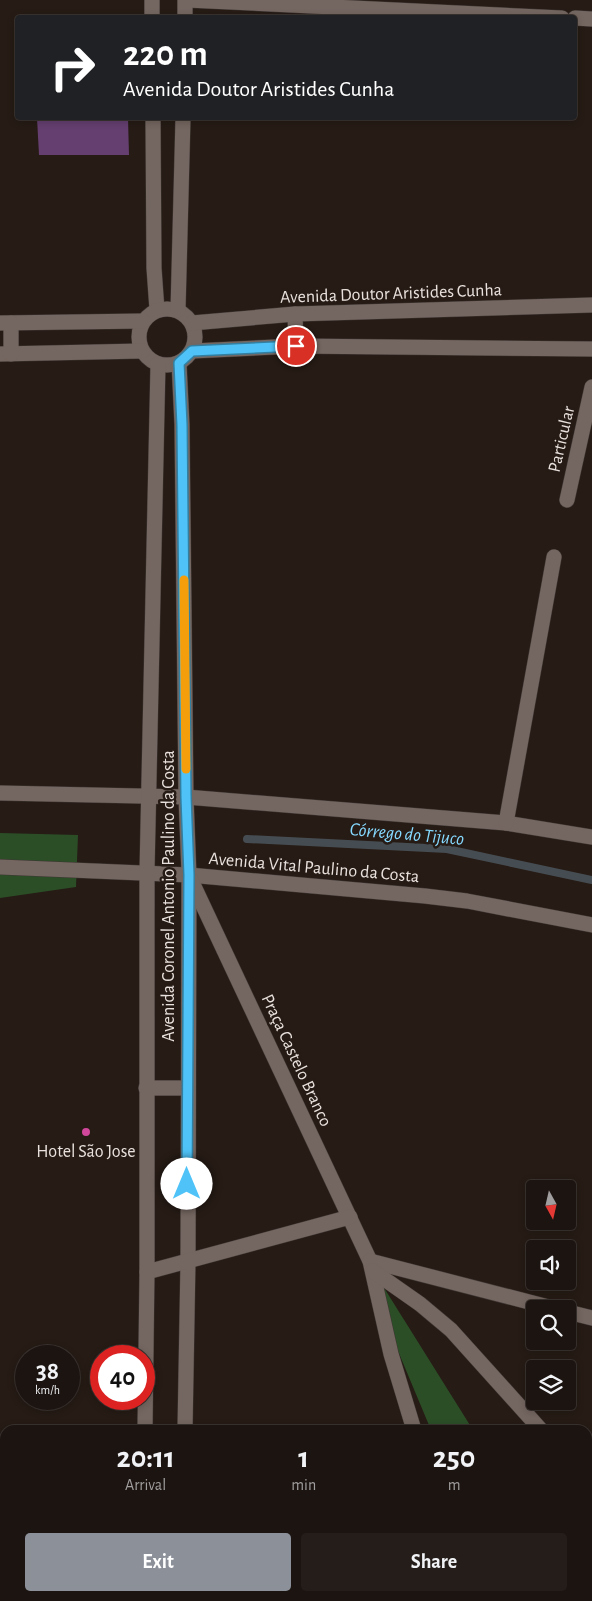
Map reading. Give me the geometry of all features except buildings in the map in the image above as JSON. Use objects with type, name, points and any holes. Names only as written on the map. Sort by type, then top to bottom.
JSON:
[{"type":"street","points":[[152,0],[152,15]]},
{"type":"street","points":[[185,15],[186,0],[499,15]]},
{"type":"street","points":[[577,18],[592,19]]},
{"type":"street","points":[[153,120],[154,268],[157,310]]},
{"type":"street","points":[[178,310],[183,120]]},
{"type":"street","name":"Avenida Doutor Aristides Cunha","points":[[192,322],[295,314],[592,306]]},
{"type":"street","points":[[168,308],[178,310],[192,322],[196,336],[192,351],[179,363],[169,366],[158,364],[148,359],[142,350],[138,336],[142,320],[157,310],[168,308]]},
{"type":"street","points":[[295,314],[296,346]]},
{"type":"street","points":[[142,320],[6,323],[5,354],[142,350]]},
{"type":"street","points":[[192,351],[296,346],[592,349]]},
{"type":"street","name":"Avenida Coronel Antonio Paulino da Costa","points":[[179,363],[182,425],[186,797],[189,875],[188,1261],[184,1425]]},
{"type":"street","name":"Avenida Coronel Antonio Paulino da Costa","points":[[145,1425],[148,1272],[146,1088],[147,872],[158,364]]},
{"type":"street","name":"Particular","points":[[567,500],[592,387]]},
{"type":"street","points":[[506,823],[554,557]]},
{"type":"street","points":[[0,793],[186,797],[506,823],[592,837]]},
{"type":"street","name":"Avenida Vital Paulino da Costa","points":[[0,867],[147,872],[425,896],[467,901],[592,925]]},
{"type":"street","name":"Praça Castelo Branco","points":[[189,875],[350,1217],[371,1266],[391,1354],[412,1425]]},
{"type":"street","points":[[146,1088],[187,1088]]},
{"type":"street","points":[[148,1272],[350,1217]]},
{"type":"street","points":[[371,1266],[526,1302]]},
{"type":"street","points":[[371,1266],[451,1330],[536,1425]]},
{"type":"street","points":[[576,1314],[592,1318]]},
{"type":"green space","points":[[0,833],[78,835],[76,887],[0,898]]},
{"type":"green space","points":[[381,1283],[470,1425],[429,1425],[398,1351]]},
{"type":"waterway","name":"Córrego do Tijuco","points":[[247,839],[447,849],[592,880]]},
{"type":"slow traffic","points":[[184,580],[186,769]]},
{"type":"place","name":"Hotel São Jose","points":[[86,1132]]},
{"type":"route","points":[[187,1184],[189,875],[186,797],[182,425],[179,363],[192,351],[296,346]]}]
